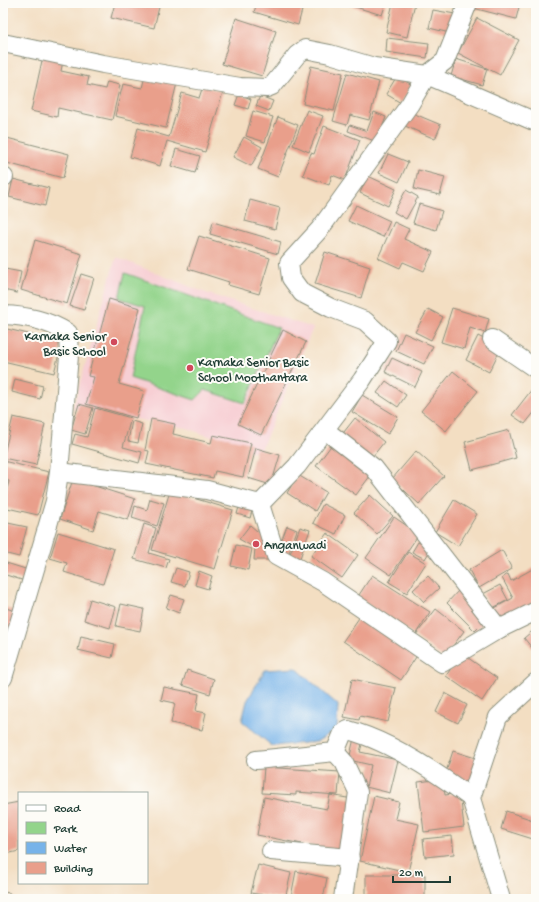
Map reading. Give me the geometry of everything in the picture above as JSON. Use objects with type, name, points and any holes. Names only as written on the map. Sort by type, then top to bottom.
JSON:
[{"type":"street","points":[[260,504],[297,466],[362,380],[387,341],[365,321],[331,308],[302,293],[291,278],[289,263],[320,229],[410,104],[427,75],[445,61],[468,3]]},
{"type":"street","points":[[3,43],[103,64],[147,70],[240,87],[267,88],[272,86],[297,55],[305,49],[330,54],[374,67],[427,75],[536,122]]},
{"type":"street","points":[[3,315],[33,318],[52,323],[68,332],[69,356],[55,501],[3,678]]},
{"type":"street","points":[[492,339],[536,370]]},
{"type":"street","points":[[325,430],[374,468],[499,629]]},
{"type":"street","points":[[59,472],[207,490],[260,504]]},
{"type":"street","points":[[260,504],[276,556],[323,582],[442,663],[499,629],[536,610]]},
{"type":"street","points":[[501,899],[471,798],[498,717],[536,682]]},
{"type":"street","points":[[335,752],[343,733],[348,730],[366,735],[444,778],[471,798]]},
{"type":"street","points":[[256,760],[335,752]]},
{"type":"street","points":[[335,752],[344,762],[358,792],[350,858],[343,899]]},
{"type":"street","points":[[271,851],[350,858]]},
{"type":"shaded area","name":"Karnaka Senior Basic School Moothantara","points":[[116,257],[206,293],[313,328],[259,454],[186,428],[73,408]]},
{"type":"green space","points":[[125,273],[279,328],[245,403],[205,390],[195,400],[130,378],[145,306],[119,298]]},
{"type":"water","points":[[296,668],[338,705],[337,729],[316,742],[272,746],[242,721],[247,701],[265,670]]},
{"type":"building","points":[[115,3],[160,3],[154,28],[111,18]]},
{"type":"building","points":[[257,3],[304,3],[298,25],[254,12]]},
{"type":"building","points":[[342,3],[386,3],[382,15]]},
{"type":"building","points":[[393,3],[415,3],[407,37],[386,32]]},
{"type":"building","points":[[475,3],[520,3],[516,19],[473,8]]},
{"type":"building","points":[[433,10],[455,14],[450,33],[429,28]]},
{"type":"building","points":[[236,18],[276,31],[262,76],[222,64]]},
{"type":"building","points":[[477,18],[519,40],[500,75],[458,53]]},
{"type":"building","points":[[387,38],[429,43],[427,58],[386,52]]},
{"type":"building","points":[[43,56],[63,61],[61,71],[89,77],[87,85],[105,89],[107,82],[120,85],[112,120],[58,108],[57,117],[31,111]]},
{"type":"building","points":[[456,59],[487,69],[482,85],[451,76]]},
{"type":"building","points":[[311,66],[343,73],[334,111],[303,104]]},
{"type":"building","points":[[347,73],[379,82],[369,120],[350,115],[347,125],[333,121]]},
{"type":"building","points":[[145,76],[177,83],[166,128],[115,116],[123,84],[142,88]]},
{"type":"building","points":[[397,76],[412,85],[401,103],[386,94]]},
{"type":"building","points":[[203,86],[223,92],[205,152],[167,141],[160,166],[130,157],[138,128],[169,137],[182,93],[199,98]]},
{"type":"building","points":[[239,94],[251,99],[248,109],[235,105]]},
{"type":"building","points":[[260,96],[273,101],[269,111],[256,106]]},
{"type":"building","points":[[307,110],[323,116],[309,152],[293,145]]},
{"type":"building","points":[[253,111],[273,117],[265,142],[246,136]]},
{"type":"building","points":[[374,112],[386,117],[377,142],[348,131],[350,125],[367,131]]},
{"type":"building","points":[[410,112],[441,125],[435,139],[405,126]]},
{"type":"building","points":[[278,117],[298,125],[278,177],[258,169]]},
{"type":"building","points":[[324,126],[360,140],[345,180],[332,175],[329,185],[303,175],[311,153],[314,154]]},
{"type":"building","points":[[3,137],[69,154],[63,178],[3,162],[6,149],[3,149]]},
{"type":"building","points":[[244,137],[262,147],[251,166],[233,157]]},
{"type":"building","points":[[176,149],[200,156],[195,173],[171,166]]},
{"type":"building","points":[[388,154],[408,162],[399,182],[379,173]]},
{"type":"building","points":[[418,170],[445,177],[440,195],[414,189]]},
{"type":"building","points":[[368,176],[396,189],[388,206],[360,193]]},
{"type":"building","points":[[13,179],[49,188],[45,206],[9,197]]},
{"type":"building","points":[[406,190],[418,197],[406,219],[394,212]]},
{"type":"building","points":[[250,200],[280,208],[275,229],[245,221]]},
{"type":"building","points":[[419,204],[442,211],[436,230],[413,223]]},
{"type":"building","points":[[356,205],[390,221],[383,237],[348,221]]},
{"type":"building","points":[[213,222],[281,242],[278,254],[210,234]]},
{"type":"building","points":[[394,222],[409,229],[404,239],[433,252],[424,271],[403,262],[400,268],[378,258]]},
{"type":"building","points":[[199,236],[270,258],[259,294],[228,285],[229,282],[188,269]]},
{"type":"building","points":[[35,240],[82,254],[67,304],[21,290]]},
{"type":"building","points":[[325,252],[370,267],[361,298],[315,284]]},
{"type":"building","points":[[5,269],[21,272],[17,293],[3,290]]},
{"type":"building","points":[[81,274],[94,278],[84,310],[70,306]]},
{"type":"building","name":"Karnaka Senior Basic School","points":[[109,299],[140,308],[119,384],[144,391],[136,418],[86,404],[94,377],[88,376]]},
{"type":"building","points":[[452,308],[489,319],[485,333],[470,328],[464,349],[441,342]]},
{"type":"building","points":[[428,309],[443,317],[431,340],[415,332]]},
{"type":"building","points":[[3,328],[62,342],[54,373],[3,361]]},
{"type":"building","points":[[283,330],[306,342],[261,435],[238,424]]},
{"type":"building","points":[[404,333],[433,346],[424,364],[396,351]]},
{"type":"building","points":[[478,336],[501,348],[489,372],[466,360]]},
{"type":"building","points":[[392,358],[422,372],[415,387],[385,372]]},
{"type":"building","points":[[453,371],[478,391],[446,431],[421,411]]},
{"type":"building","points":[[15,379],[43,386],[40,399],[12,392]]},
{"type":"building","points":[[386,381],[406,395],[398,407],[377,393]]},
{"type":"building","points":[[536,384],[536,410],[525,424],[512,415]]},
{"type":"building","points":[[362,395],[398,417],[388,434],[352,412]]},
{"type":"building","points":[[79,404],[93,408],[85,434],[71,430]]},
{"type":"building","points":[[95,408],[131,418],[123,447],[142,452],[139,463],[72,444],[75,434],[87,437]]},
{"type":"building","points":[[13,417],[45,424],[36,465],[3,458]]},
{"type":"building","points":[[355,418],[384,442],[369,461],[340,437]]},
{"type":"building","points":[[151,419],[175,424],[173,434],[211,443],[213,435],[251,443],[243,477],[215,471],[213,478],[146,464],[149,451],[145,450]]},
{"type":"building","points":[[132,421],[142,424],[138,443],[128,441]]},
{"type":"building","points":[[509,430],[516,458],[472,470],[465,442]]},
{"type":"building","points":[[333,443],[373,472],[356,495],[316,466]]},
{"type":"building","points":[[256,448],[280,455],[271,485],[248,478]]},
{"type":"building","points":[[416,451],[444,476],[419,504],[392,479]]},
{"type":"building","points":[[3,461],[49,472],[38,515],[3,507],[9,481],[3,479]]},
{"type":"building","points":[[298,475],[326,492],[315,511],[287,493]]},
{"type":"building","points":[[73,479],[135,499],[128,520],[99,511],[93,530],[60,519]]},
{"type":"building","points":[[170,491],[233,510],[215,569],[152,550]]},
{"type":"building","points":[[370,495],[393,516],[377,534],[354,513]]},
{"type":"building","points":[[150,499],[164,503],[157,526],[132,518],[135,506],[147,510]]},
{"type":"building","points":[[241,500],[254,504],[250,518],[237,514]]},
{"type":"building","points":[[454,500],[477,514],[458,546],[435,532]]},
{"type":"building","points":[[323,504],[345,515],[336,534],[313,523]]},
{"type":"building","points":[[394,517],[419,534],[391,575],[366,558]]},
{"type":"building","points":[[3,522],[27,527],[19,557],[3,553]]},
{"type":"building","points":[[144,524],[156,528],[149,553],[169,559],[166,568],[134,559]]},
{"type":"building","name":"Anganwadi","points":[[250,525],[264,537],[270,560],[254,560],[255,548],[239,539]]},
{"type":"building","points":[[287,526],[297,530],[287,558],[276,554]]},
{"type":"building","points":[[300,527],[310,530],[300,558],[290,554]]},
{"type":"building","points":[[58,532],[114,549],[103,584],[64,572],[67,563],[50,558]]},
{"type":"building","points":[[327,533],[358,555],[342,578],[311,556]]},
{"type":"building","points":[[418,542],[431,549],[425,559],[412,552]]},
{"type":"building","points":[[236,545],[252,549],[248,570],[231,566]]},
{"type":"building","points":[[502,550],[512,569],[479,588],[469,570]]},
{"type":"building","points":[[408,552],[426,563],[407,593],[389,582]]},
{"type":"building","points":[[3,562],[32,571],[28,582],[3,574]]},
{"type":"building","points":[[536,567],[536,604],[498,624],[491,610],[513,598],[502,578],[508,574],[511,581]]},
{"type":"building","points":[[176,568],[189,572],[185,586],[171,582]]},
{"type":"building","points":[[199,571],[212,576],[208,589],[195,585]]},
{"type":"building","points":[[372,575],[430,612],[415,635],[357,598]]},
{"type":"building","points":[[428,576],[439,588],[424,602],[413,590]]},
{"type":"building","points":[[500,585],[508,600],[491,609],[483,594]]},
{"type":"building","points":[[459,590],[488,618],[475,631],[447,603]]},
{"type":"building","points":[[171,595],[184,599],[179,613],[166,608]]},
{"type":"building","points":[[90,599],[116,607],[110,628],[84,620]]},
{"type":"building","points":[[121,604],[144,609],[140,631],[116,626]]},
{"type":"building","points":[[3,607],[18,612],[10,636],[3,634]]},
{"type":"building","points":[[436,609],[464,631],[444,658],[415,636]]},
{"type":"building","points":[[361,615],[418,654],[401,680],[343,641]]},
{"type":"building","points":[[536,628],[536,653],[524,638]]},
{"type":"building","points":[[81,636],[115,644],[112,658],[78,650]]},
{"type":"building","points":[[461,653],[497,678],[482,701],[446,676]]},
{"type":"building","points":[[187,670],[214,679],[210,694],[182,685]]},
{"type":"building","points":[[352,679],[396,688],[388,722],[360,716],[359,720],[344,717]]},
{"type":"building","points":[[164,687],[199,694],[196,711],[206,713],[202,730],[171,723],[175,703],[161,700]]},
{"type":"building","points":[[445,693],[467,705],[458,723],[436,712]]},
{"type":"building","points":[[354,738],[363,740],[360,752],[398,760],[390,793],[366,787],[371,765],[349,760]]},
{"type":"building","points":[[453,751],[482,760],[475,784],[445,775]]},
{"type":"building","points":[[264,767],[340,772],[338,795],[296,792],[296,795],[262,793]]},
{"type":"building","points":[[443,779],[445,795],[460,793],[464,827],[424,832],[418,782]]},
{"type":"building","points":[[330,795],[353,799],[342,852],[257,835],[264,797],[327,809]]},
{"type":"building","points":[[374,796],[399,802],[395,819],[419,824],[408,872],[360,861]]},
{"type":"building","points":[[18,802],[18,851],[6,854],[3,838],[3,805]]},
{"type":"building","points":[[506,811],[536,821],[536,840],[501,829]]},
{"type":"building","points":[[452,836],[454,854],[425,857],[423,839]]},
{"type":"building","points":[[258,865],[291,873],[285,899],[251,893]]},
{"type":"building","points":[[296,871],[327,878],[323,899],[301,899],[291,897]]},
{"type":"building","points":[[366,875],[425,875],[425,899],[366,899]]},
{"type":"building","points":[[3,892],[10,893],[8,899],[3,899]]},
{"type":"place","name":"Karnaka Senior Basic School","points":[[114,342]]},
{"type":"place","name":"Karnaka Senior Basic School Moothantara","points":[[190,368]]},
{"type":"place","name":"Anganwadi","points":[[256,544]]}]
